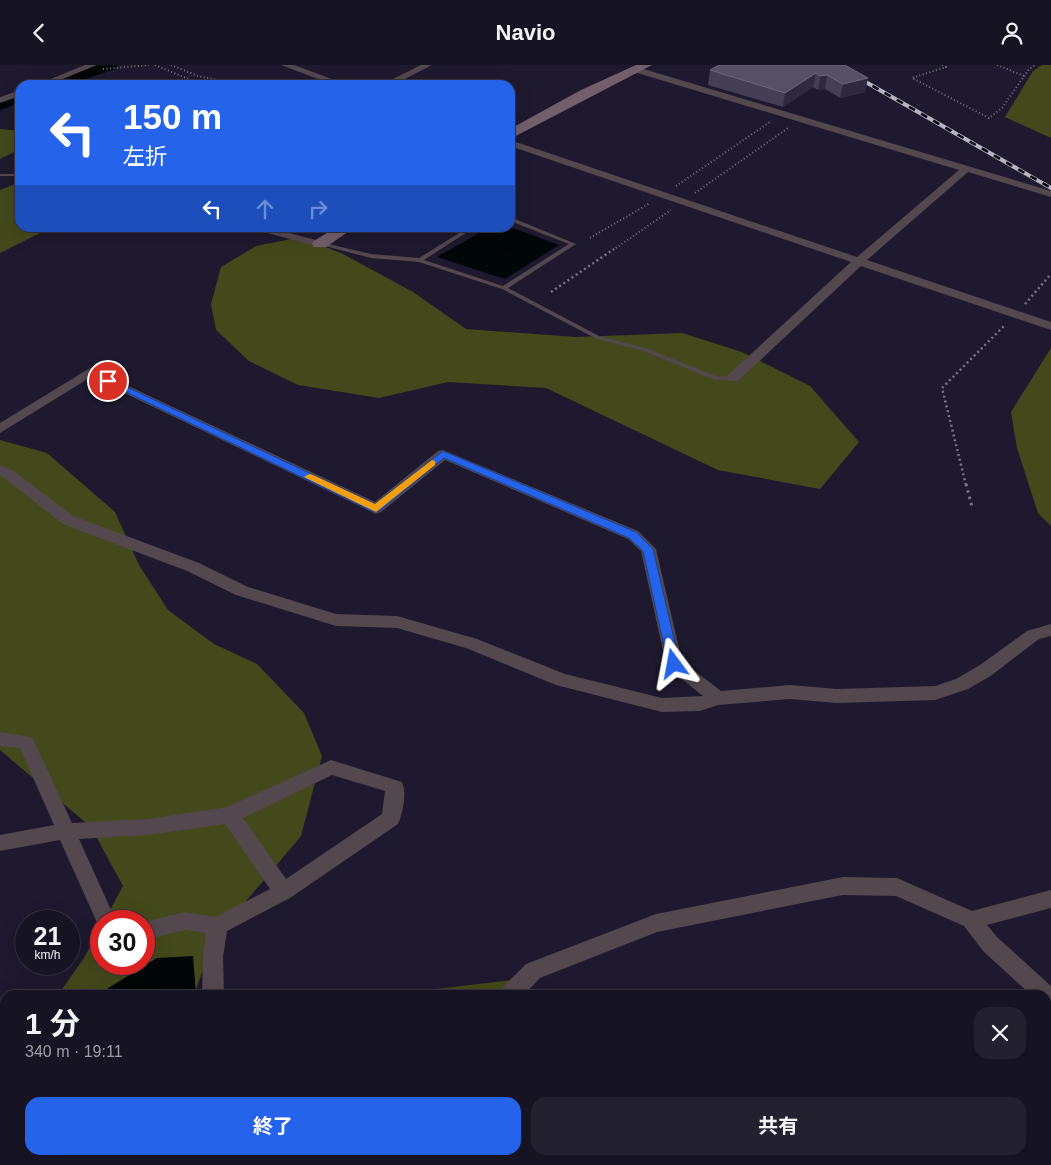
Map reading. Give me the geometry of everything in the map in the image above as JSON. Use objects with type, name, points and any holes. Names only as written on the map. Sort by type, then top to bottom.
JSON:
[{"type":"street","points":[[53,80],[93,65]]},
{"type":"street","points":[[285,65],[328,80]]},
{"type":"street","points":[[396,80],[428,65]]},
{"type":"street","points":[[515,132],[640,67],[782,113],[1051,194]]},
{"type":"street","points":[[0,100],[15,95]]},
{"type":"street","points":[[515,145],[1051,326]]},
{"type":"street","points":[[733,378],[860,261],[967,168]]},
{"type":"street","points":[[271,232],[320,244],[340,232]]},
{"type":"street","points":[[0,429],[90,372],[376,509],[443,454],[632,535],[648,549],[674,664],[718,698]]},
{"type":"street","points":[[0,470],[9,474],[68,520],[193,567],[242,591],[336,620],[397,622],[471,643],[562,680],[662,705],[700,704],[718,698],[790,692],[893,697],[935,693],[962,684],[986,670],[1033,635],[1051,630]]},
{"type":"street","points":[[0,739],[26,742],[68,831],[101,910]]},
{"type":"street","points":[[0,843],[68,831],[148,827],[230,815],[331,767],[396,787],[391,818],[283,892],[217,926],[185,921],[155,928]]},
{"type":"street","points":[[230,815],[283,892]]},
{"type":"street","points":[[515,990],[533,971],[656,923],[844,886],[897,887],[971,919],[991,945],[1040,990]]},
{"type":"street","points":[[971,919],[1051,899]]},
{"type":"street","points":[[213,990],[213,957],[217,926]]},
{"type":"lane","points":[[0,175],[15,175]]},
{"type":"lane","points":[[504,288],[573,244],[515,221]]},
{"type":"lane","points":[[420,260],[464,232]]},
{"type":"lane","points":[[320,244],[371,256],[420,260],[504,288],[597,337],[646,350],[717,379],[733,378]]},
{"type":"path","points":[[155,65],[191,80]]},
{"type":"path","points":[[170,65],[198,76],[218,80]]},
{"type":"path","points":[[942,65],[946,67],[912,78],[989,118],[1002,109],[1029,69],[1035,65]]},
{"type":"path","points":[[997,65],[1024,76]]},
{"type":"path","points":[[590,238],[663,195],[782,113]]},
{"type":"path","points":[[972,507],[942,388],[1016,314],[1051,274]]},
{"type":"green space","points":[[1042,65],[1051,65],[1051,138],[1005,117],[1033,71]]},
{"type":"green space","points":[[0,129],[15,130],[15,152],[0,159]]},
{"type":"green space","points":[[15,184],[15,232],[42,232],[0,253],[0,190]]},
{"type":"green space","points":[[301,237],[343,254],[413,292],[466,329],[576,337],[682,333],[742,352],[810,386],[859,442],[820,489],[718,470],[546,388],[448,382],[379,398],[298,385],[249,361],[216,330],[211,304],[221,267],[256,246]]},
{"type":"green space","points":[[1051,348],[1051,526],[1038,513],[1017,448],[1011,412]]},
{"type":"green space","points":[[0,440],[47,453],[115,512],[139,565],[168,610],[214,644],[257,664],[304,713],[322,756],[301,836],[214,939],[196,990],[62,990],[72,975],[80,975],[80,964],[90,947],[90,975],[155,975],[155,910],[110,910],[123,886],[91,827],[0,750]]},
{"type":"green space","points":[[513,980],[525,990],[428,990]]},
{"type":"shaded area","points":[[515,229],[559,245],[505,279],[437,257],[481,232],[515,232]]},
{"type":"shaded area","points":[[193,956],[196,990],[105,990],[129,975],[155,975],[155,959]]},
{"type":"building","points":[[719,65],[845,65],[868,78],[843,84],[827,75],[820,76],[816,73],[785,93],[710,70]]},
{"type":"waterway","points":[[64,80],[108,65]]},
{"type":"waterway","points":[[0,104],[15,98]]},
{"type":"railway","points":[[836,65],[1051,188]]},
{"type":"slow traffic","points":[[309,477],[376,509],[432,463]]},
{"type":"route","points":[[108,381],[376,509],[443,454],[632,535],[648,549],[674,664]]}]
